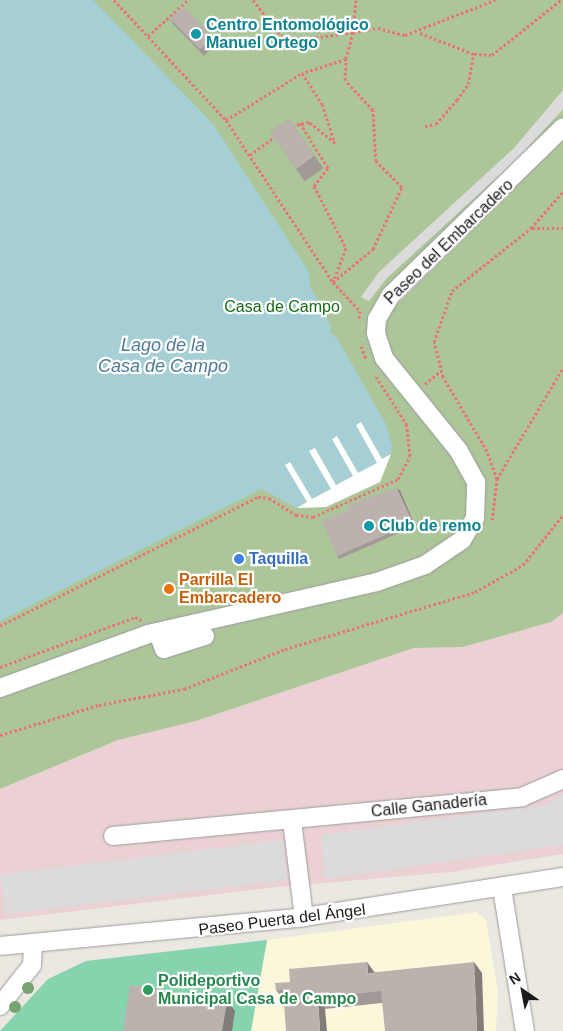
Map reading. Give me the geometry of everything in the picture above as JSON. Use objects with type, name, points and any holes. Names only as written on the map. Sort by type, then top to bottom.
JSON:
[{"type":"street","name":"Paseo del Embarcadero","points":[[0,688],[148,626],[377,582],[444,554],[469,532],[479,501],[471,468],[384,358],[376,333],[377,318],[391,295],[563,127]]},
{"type":"street","points":[[148,626],[164,649],[205,636]]},
{"type":"street","name":"Calle Ganadería","points":[[113,836],[292,821],[522,797],[563,779]]},
{"type":"street","points":[[292,821],[304,917]]},
{"type":"street","name":"Paseo Puerta del Ángel","points":[[0,946],[32,945],[304,917],[502,888],[563,877]]},
{"type":"street","points":[[502,888],[525,1031]]},
{"type":"street","points":[[0,1006],[32,965],[32,945]]},
{"type":"path","points":[[114,0],[226,120],[333,282],[360,311],[359,321]]},
{"type":"path","points":[[148,36],[188,0]]},
{"type":"path","points":[[253,0],[286,42],[378,28],[405,35],[420,33],[495,0]]},
{"type":"path","points":[[333,282],[373,249],[402,187],[376,161],[373,110],[345,80],[346,59],[356,0]]},
{"type":"path","points":[[420,33],[474,54],[495,54],[562,0]]},
{"type":"path","points":[[425,126],[436,124],[468,84],[474,54]]},
{"type":"path","points":[[226,120],[302,73],[346,59]]},
{"type":"path","points":[[250,156],[300,123],[309,122],[335,143],[322,104],[302,73]]},
{"type":"path","points":[[300,123],[328,168],[314,186],[346,248],[333,282]]},
{"type":"path","points":[[488,528],[495,512],[497,480],[488,451],[441,371],[434,342],[452,291],[532,228],[563,192]]},
{"type":"path","points":[[532,228],[563,228]]},
{"type":"path","points":[[0,626],[258,497],[269,498],[296,515],[313,517],[398,479],[410,456],[407,425],[370,367],[359,337]]},
{"type":"path","points":[[367,342],[373,357]]},
{"type":"path","points":[[497,480],[563,368]]},
{"type":"path","points":[[423,386],[441,371]]},
{"type":"path","points":[[0,735],[99,706],[184,689],[285,649],[475,592],[523,565],[563,515]]},
{"type":"path","points":[[0,667],[135,617],[148,626]]},
{"type":"path","points":[[136,628],[148,626]]},
{"type":"shaded area","points":[[563,90],[563,109],[517,159],[386,279],[369,301],[361,297],[379,272],[514,148]]},
{"type":"shaded area","points":[[481,214],[485,217],[395,306],[392,303]]},
{"type":"shaded area","points":[[563,613],[563,854],[451,872],[278,887],[0,920],[0,789],[118,740],[196,721],[414,648],[463,647],[551,622]]},
{"type":"shaded area","points":[[563,794],[563,845],[325,879],[321,835],[544,805]]},
{"type":"shaded area","points":[[283,840],[288,880],[5,914],[0,875]]},
{"type":"shaded area","points":[[477,912],[486,920],[498,993],[496,1031],[251,1031],[267,940]]},
{"type":"green space","name":"Casa de Campo","points":[[0,0],[563,0],[563,613],[551,622],[463,647],[414,648],[196,721],[118,740],[0,789]]},
{"type":"green space","name":"Polideportivo Municipal Casa de Campo","points":[[267,940],[251,1031],[0,1031],[48,979],[86,961]]},
{"type":"water","name":"Lago de la Casa de Campo","points":[[0,0],[93,0],[213,124],[309,272],[310,286],[331,326],[330,333],[337,338],[387,426],[392,446],[391,454],[382,459],[361,422],[356,425],[377,463],[358,473],[337,436],[332,439],[353,476],[336,485],[315,448],[331,489],[312,499],[290,462],[285,465],[307,502],[297,508],[261,489],[0,621]]},
{"type":"pier","points":[[361,422],[382,459],[391,454],[380,482],[326,507],[297,508],[307,502],[285,465],[290,462],[312,499],[331,489],[309,451],[315,448],[336,485],[353,476],[332,439],[337,436],[358,473],[377,463],[356,425]]},
{"type":"building","name":"Centro Entomológico Manuel Ortego","points":[[183,6],[213,37],[200,49],[170,19]]},
{"type":"building","points":[[289,119],[315,156],[296,169],[270,132]]},
{"type":"building","name":"Club de remo","points":[[397,488],[413,523],[337,556],[322,521],[349,509],[348,505]]},
{"type":"building","points":[[367,962],[368,973],[474,962],[477,1031],[385,1031],[381,991],[318,998],[320,1031],[286,1031],[283,990],[276,990],[275,983],[290,982],[289,969]]},
{"type":"building","points":[[130,985],[227,1000],[222,1031],[123,1031]]},
{"type":"place","name":"Centro Entomológico Manuel Ortego","points":[[196,34]]},
{"type":"place","name":"Club de remo","points":[[369,526]]},
{"type":"place","name":"Taquilla","points":[[239,559]]},
{"type":"place","name":"Parrilla El Embarcadero","points":[[169,589]]},
{"type":"place","name":"Polideportivo Municipal Casa de Campo","points":[[148,990]]}]
